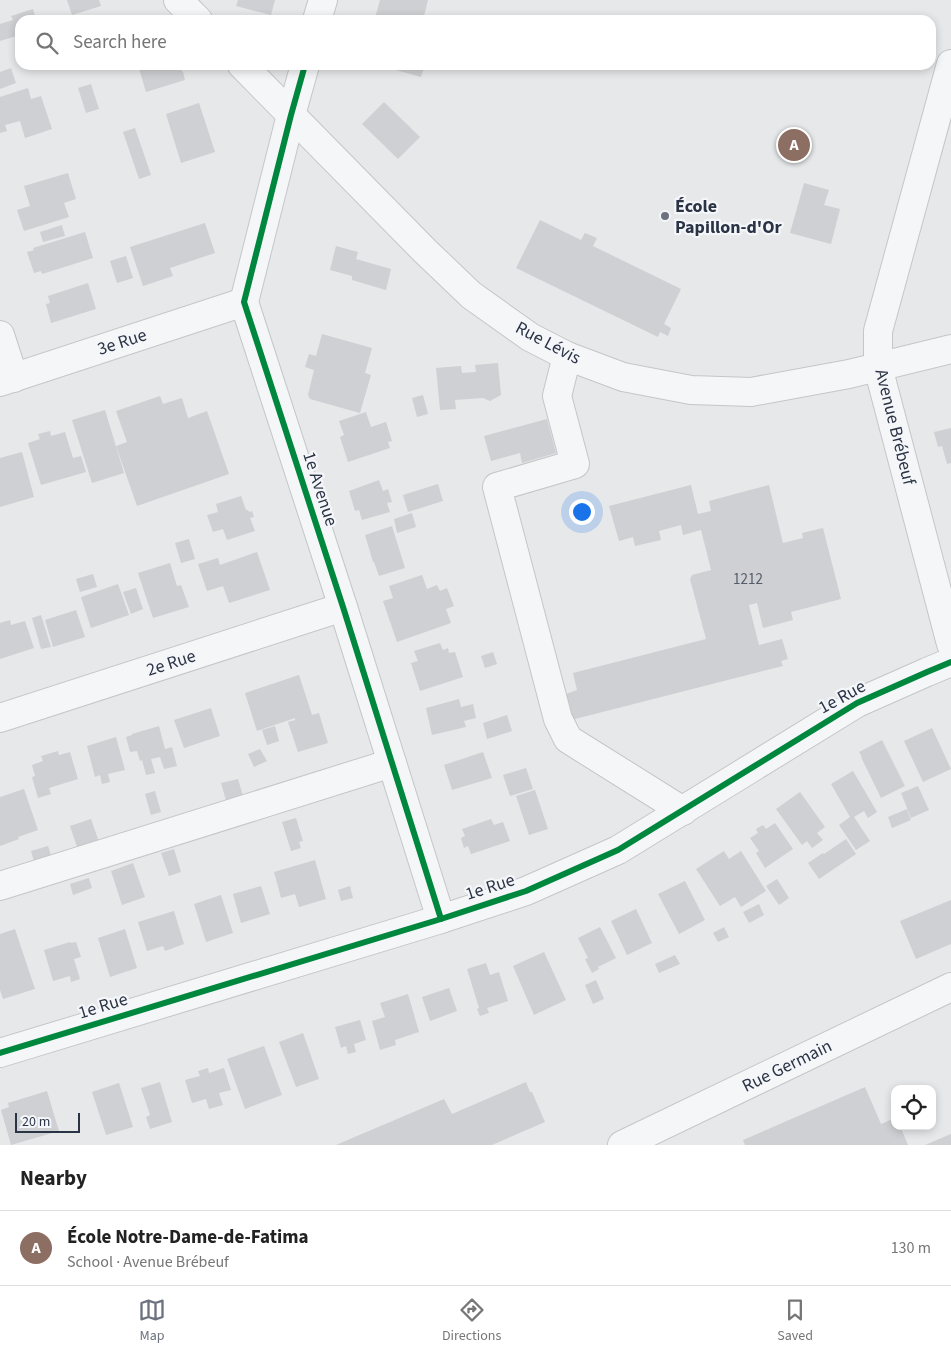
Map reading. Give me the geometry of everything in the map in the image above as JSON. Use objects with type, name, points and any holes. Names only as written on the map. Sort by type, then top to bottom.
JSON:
[{"type":"street","points":[[178,0],[193,15]]},
{"type":"street","points":[[318,15],[323,0]]},
{"type":"street","name":"Avenue Brébeuf","points":[[951,64],[878,330],[878,367],[951,644]]},
{"type":"street","name":"Rue Lévis","points":[[247,70],[425,251],[471,295],[530,337],[567,356],[623,377],[691,390],[751,392],[878,367],[951,349]]},
{"type":"street","points":[[244,302],[304,70]]},
{"type":"street","name":"3e Rue","points":[[7,380],[244,302]]},
{"type":"street","name":"1e Avenue","points":[[244,302],[441,918]]},
{"type":"street","points":[[0,335],[7,380]]},
{"type":"street","points":[[567,356],[557,396],[575,464],[497,487],[499,496],[558,719],[568,739],[683,811]]},
{"type":"street","name":"2e Rue","points":[[0,718],[343,607]]},
{"type":"street","name":"1e Rue","points":[[0,1053],[526,891],[618,850],[857,703],[951,662]]},
{"type":"street","points":[[0,886],[392,763]]},
{"type":"street","name":"Rue Germain","points":[[622,1145],[951,986]]},
{"type":"building","points":[[67,0],[99,0],[101,6],[72,15]]},
{"type":"building","points":[[238,0],[275,0],[271,15],[236,6]]},
{"type":"building","points":[[380,0],[428,0],[424,15],[376,15]]},
{"type":"building","points":[[33,9],[35,15],[15,15],[15,36],[0,41],[0,24],[13,20],[11,16]]},
{"type":"building","points":[[11,68],[16,83],[0,89],[0,72]]},
{"type":"building","points":[[139,70],[181,70],[183,72],[185,80],[146,92]]},
{"type":"building","points":[[396,70],[423,70],[421,77]]},
{"type":"building","points":[[91,84],[99,109],[86,113],[78,88]]},
{"type":"building","points":[[28,88],[31,99],[41,96],[52,129],[25,138],[20,121],[5,125],[7,131],[0,133],[0,97]]},
{"type":"building","points":[[384,102],[420,137],[398,159],[362,124]]},
{"type":"building","points":[[199,103],[215,152],[181,163],[166,114]]},
{"type":"building","points":[[135,128],[151,175],[139,179],[123,132]]},
{"type":"building","points":[[68,173],[76,199],[64,203],[69,217],[24,231],[17,210],[30,206],[24,186]]},
{"type":"building","points":[[804,183],[829,190],[824,205],[840,209],[831,244],[790,233]]},
{"type":"building","points":[[540,220],[581,240],[585,233],[597,238],[593,246],[681,289],[664,324],[671,328],[668,336],[660,332],[658,337],[516,268]]},
{"type":"building","points":[[205,223],[215,253],[170,268],[173,276],[143,286],[130,247]]},
{"type":"building","points":[[62,225],[65,236],[43,242],[40,232]]},
{"type":"building","points":[[85,232],[93,258],[42,274],[41,271],[34,273],[27,252],[34,250],[33,248]]},
{"type":"building","points":[[336,246],[358,252],[356,259],[391,269],[386,290],[352,280],[352,276],[330,270]]},
{"type":"building","points":[[126,256],[133,278],[117,283],[110,261]]},
{"type":"building","points":[[88,283],[96,309],[51,323],[46,304],[50,303],[48,296]]},
{"type":"building","points":[[322,334],[372,348],[365,373],[371,375],[360,413],[310,399],[308,395],[314,370],[305,367],[309,354],[316,356]]},
{"type":"building","points":[[498,363],[501,395],[490,401],[483,398],[455,400],[456,409],[440,410],[436,368],[461,366],[462,373],[476,372],[475,365]]},
{"type":"building","points":[[423,395],[428,414],[417,417],[412,398]]},
{"type":"building","points":[[160,396],[163,404],[182,398],[188,418],[207,411],[229,474],[137,506],[116,446],[127,442],[116,411]]},
{"type":"building","points":[[105,410],[124,473],[92,483],[72,420]]},
{"type":"building","points":[[366,412],[371,427],[386,422],[392,441],[388,442],[390,448],[348,462],[340,437],[344,435],[339,421]]},
{"type":"building","points":[[547,419],[556,453],[522,463],[520,453],[491,461],[484,436]]},
{"type":"building","points":[[951,428],[951,463],[947,464],[942,446],[938,447],[934,432]]},
{"type":"building","points":[[50,431],[51,436],[65,432],[73,458],[81,456],[86,472],[41,485],[28,443],[40,439],[38,434]]},
{"type":"building","points":[[22,452],[34,497],[0,507],[0,458]]},
{"type":"building","points":[[379,480],[383,491],[388,489],[392,502],[387,503],[390,512],[362,520],[359,510],[355,511],[349,491]]},
{"type":"building","points":[[438,484],[443,501],[408,512],[403,495]]},
{"type":"building","points":[[691,485],[698,514],[711,511],[709,501],[769,485],[783,543],[803,538],[802,533],[823,528],[841,599],[791,612],[793,620],[763,628],[757,603],[749,605],[759,645],[782,639],[788,659],[781,661],[783,666],[573,718],[566,694],[577,690],[573,673],[706,639],[690,579],[692,575],[711,570],[701,530],[683,535],[681,525],[659,531],[661,540],[635,546],[633,537],[619,541],[609,506]]},
{"type":"building","points":[[241,496],[246,510],[252,511],[254,517],[250,518],[255,531],[227,540],[223,529],[213,532],[207,515],[218,512],[216,504]]},
{"type":"building","points":[[412,513],[416,527],[397,533],[394,519]]},
{"type":"building","points":[[392,526],[405,568],[379,576],[365,535]]},
{"type":"building","points":[[189,539],[195,559],[181,563],[175,543]]},
{"type":"building","points":[[257,552],[270,590],[229,603],[223,586],[207,591],[198,564],[218,558],[220,565]]},
{"type":"building","points":[[170,563],[177,586],[181,585],[189,607],[153,618],[138,573]]},
{"type":"building","points":[[93,574],[97,587],[80,592],[76,579]]},
{"type":"building","points":[[422,575],[427,589],[437,585],[440,591],[447,588],[454,606],[446,609],[451,623],[397,642],[383,601],[393,598],[389,586]]},
{"type":"building","points":[[118,584],[129,615],[91,628],[81,597]]},
{"type":"building","points":[[136,588],[143,609],[131,614],[123,592]]},
{"type":"building","points":[[76,610],[85,637],[53,647],[45,620]]},
{"type":"building","points":[[41,615],[51,647],[41,649],[32,618]]},
{"type":"building","points":[[10,620],[11,625],[25,621],[34,648],[0,659],[0,623]]},
{"type":"building","points":[[440,643],[443,650],[448,648],[449,653],[455,652],[463,677],[420,691],[411,663],[418,661],[414,651]]},
{"type":"building","points":[[493,652],[497,664],[485,668],[481,656]]},
{"type":"building","points":[[299,675],[312,715],[319,713],[328,743],[298,752],[288,722],[295,720],[295,718],[257,731],[245,693]]},
{"type":"building","points":[[459,699],[461,707],[473,704],[476,718],[464,721],[466,727],[432,735],[426,708]]},
{"type":"building","points":[[211,708],[220,736],[184,748],[174,720]]},
{"type":"building","points":[[507,715],[512,731],[487,739],[483,723]]},
{"type":"building","points":[[159,726],[165,749],[172,747],[177,766],[164,769],[160,757],[151,759],[155,773],[146,775],[142,760],[140,761],[137,751],[130,752],[126,737]]},
{"type":"building","points":[[275,726],[279,741],[267,745],[262,730]]},
{"type":"building","points":[[932,728],[951,769],[923,782],[904,741]]},
{"type":"building","points":[[116,737],[125,770],[108,774],[110,782],[102,784],[100,775],[95,777],[87,746]]},
{"type":"building","points":[[882,740],[905,786],[881,798],[859,752]]},
{"type":"building","points":[[260,749],[267,761],[254,767],[248,754]]},
{"type":"building","points":[[58,751],[59,755],[70,752],[78,779],[49,788],[51,794],[38,798],[32,777],[35,776],[32,765],[43,761],[41,756]]},
{"type":"building","points":[[483,752],[492,778],[452,790],[444,765]]},
{"type":"building","points":[[526,768],[533,789],[510,796],[503,775]]},
{"type":"building","points":[[853,771],[877,812],[868,818],[864,811],[854,817],[870,841],[856,850],[839,825],[850,817],[831,784]]},
{"type":"building","points":[[238,779],[244,799],[227,804],[221,783]]},
{"type":"building","points":[[918,786],[929,810],[911,818],[901,793]]},
{"type":"building","points":[[24,789],[38,830],[0,846],[0,797]]},
{"type":"building","points":[[535,790],[548,829],[529,835],[516,796]]},
{"type":"building","points":[[155,791],[161,812],[151,815],[145,794]]},
{"type":"building","points":[[800,792],[825,827],[817,833],[823,840],[812,848],[807,841],[802,845],[776,809]]},
{"type":"building","points":[[907,809],[911,820],[892,828],[888,817]]},
{"type":"building","points":[[296,818],[303,841],[299,842],[301,848],[291,851],[282,822]]},
{"type":"building","points":[[91,819],[99,842],[78,850],[70,826]]},
{"type":"building","points":[[491,819],[494,825],[503,822],[510,841],[471,854],[468,846],[464,848],[461,838],[465,836],[462,829]]},
{"type":"building","points":[[775,823],[793,849],[765,868],[756,853],[759,851],[750,838],[758,833],[756,829],[763,825],[766,829]]},
{"type":"building","points":[[846,839],[856,854],[819,879],[808,863]]},
{"type":"building","points":[[48,846],[54,864],[36,869],[31,851]]},
{"type":"building","points":[[174,849],[181,872],[169,876],[161,853]]},
{"type":"building","points":[[724,851],[729,859],[741,851],[766,891],[741,907],[735,897],[720,906],[696,869]]},
{"type":"building","points":[[315,860],[326,899],[299,907],[295,894],[281,898],[274,872]]},
{"type":"building","points":[[133,863],[145,897],[122,905],[111,871]]},
{"type":"building","points":[[89,878],[92,888],[73,895],[70,884]]},
{"type":"building","points":[[777,879],[789,898],[779,905],[766,886]]},
{"type":"building","points":[[685,881],[705,920],[679,934],[658,894]]},
{"type":"building","points":[[261,886],[270,914],[241,923],[233,894]]},
{"type":"building","points":[[350,886],[353,898],[341,901],[338,890]]},
{"type":"building","points":[[221,895],[233,933],[206,942],[194,904]]},
{"type":"building","points":[[951,900],[951,944],[916,959],[900,921]]},
{"type":"building","points":[[759,904],[764,915],[749,923],[743,912]]},
{"type":"building","points":[[636,909],[652,943],[627,955],[611,921]]},
{"type":"building","points":[[174,911],[184,944],[165,951],[163,946],[147,951],[138,922]]},
{"type":"building","points":[[600,927],[616,958],[598,967],[599,969],[592,973],[585,959],[588,958],[578,938]]},
{"type":"building","points":[[724,927],[729,937],[718,942],[713,933]]},
{"type":"building","points":[[15,929],[35,989],[3,999],[0,990],[0,934]]},
{"type":"building","points":[[125,929],[137,968],[110,977],[98,938]]},
{"type":"building","points":[[76,942],[81,957],[74,959],[80,979],[71,982],[70,976],[53,981],[44,950]]},
{"type":"building","points":[[544,952],[566,1000],[534,1015],[513,966]]},
{"type":"building","points":[[675,955],[680,964],[659,973],[655,964]]},
{"type":"building","points":[[486,963],[490,975],[499,972],[508,1001],[487,1008],[489,1013],[480,1016],[467,969]]},
{"type":"building","points":[[596,980],[604,999],[593,1004],[585,985]]},
{"type":"building","points":[[449,988],[457,1011],[430,1021],[422,997]]},
{"type":"building","points":[[408,994],[419,1032],[395,1040],[396,1045],[380,1050],[372,1021],[385,1017],[380,1003]]},
{"type":"building","points":[[360,1020],[366,1040],[354,1044],[356,1052],[348,1054],[346,1046],[341,1048],[335,1027]]},
{"type":"building","points":[[303,1033],[319,1079],[296,1087],[279,1042]]},
{"type":"building","points":[[264,1046],[282,1095],[245,1109],[227,1059]]},
{"type":"building","points":[[208,1068],[209,1073],[224,1068],[231,1090],[219,1093],[223,1105],[209,1109],[206,1099],[192,1103],[185,1080],[200,1076],[198,1071]]},
{"type":"building","points":[[160,1082],[172,1122],[150,1129],[146,1117],[150,1115],[141,1088]]},
{"type":"building","points":[[526,1082],[545,1122],[492,1145],[336,1145],[444,1099],[452,1114]]},
{"type":"building","points":[[119,1083],[133,1127],[106,1135],[92,1092]]},
{"type":"building","points":[[865,1087],[881,1124],[891,1120],[891,1130],[902,1130],[908,1145],[745,1145],[743,1140]]},
{"type":"building","points":[[47,1091],[59,1131],[11,1145],[1,1110],[9,1107],[8,1103]]},
{"type":"building","points":[[951,1134],[951,1145],[925,1145]]},
{"type":"cycle path","points":[[304,70],[244,302],[343,607],[441,919]]},
{"type":"cycle path","points":[[0,1053],[441,919],[526,891],[618,850],[857,703],[951,662]]},
{"type":"place","name":"École Notre-Dame-de-Fatima","points":[[794,145]]},
{"type":"place","name":"École Papillon-d'Or","points":[[665,216]]}]
